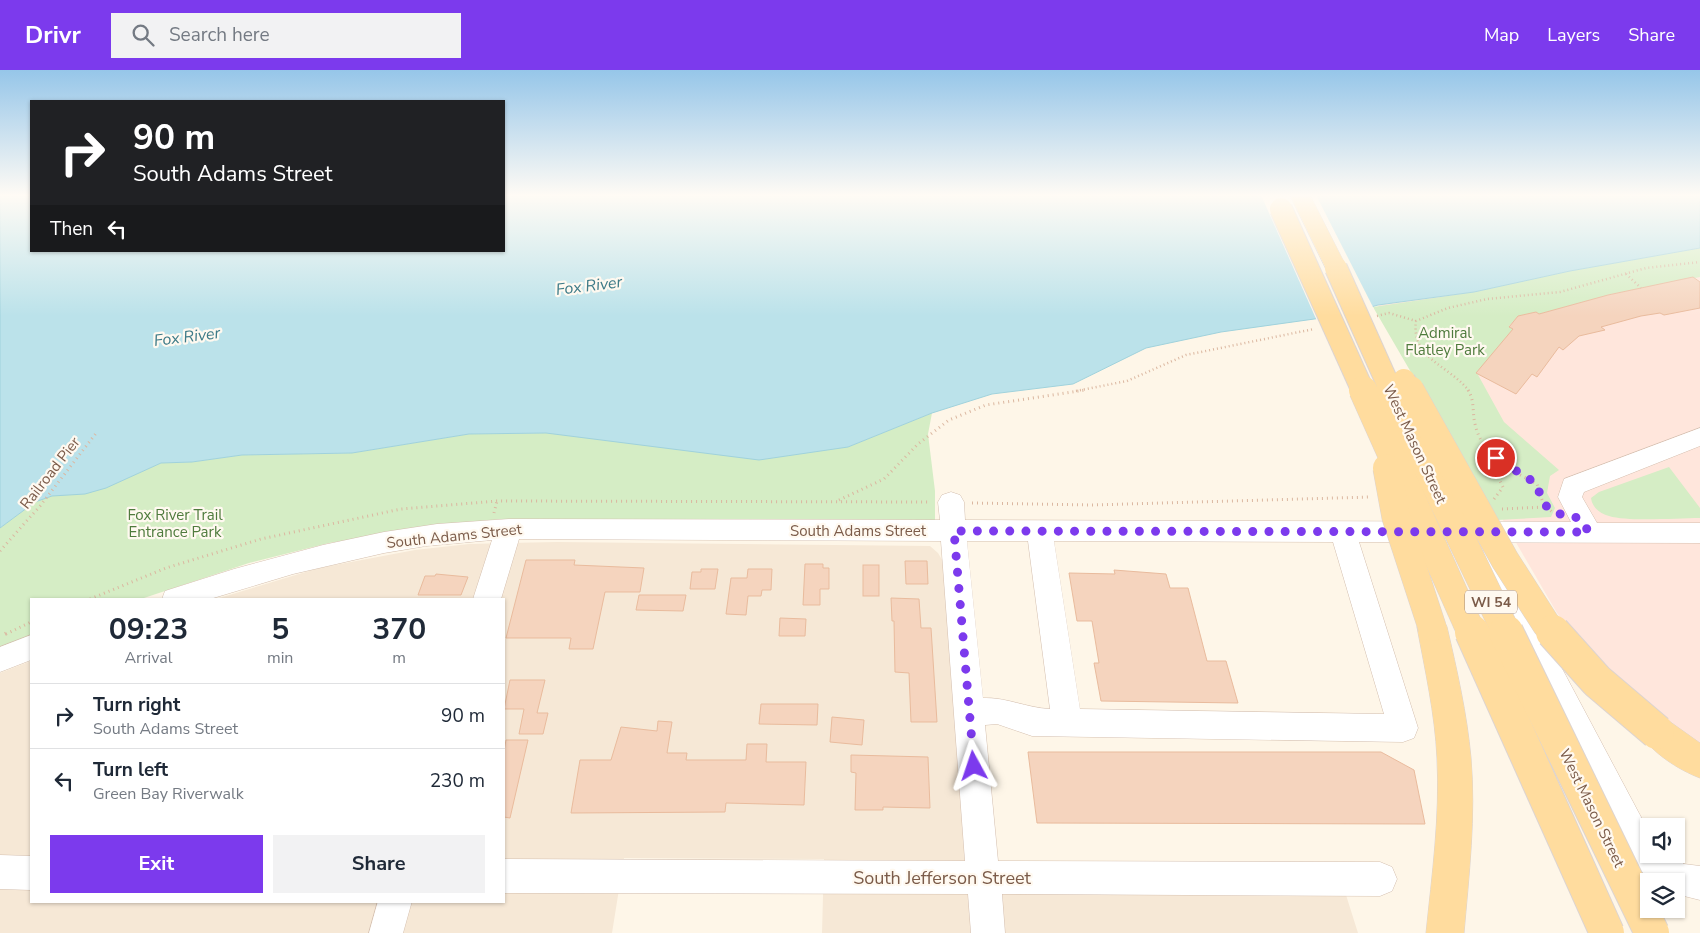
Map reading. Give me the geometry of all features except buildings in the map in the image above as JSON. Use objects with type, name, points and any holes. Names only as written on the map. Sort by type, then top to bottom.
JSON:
[{"type":"main road","name":"West Mason Street","points":[[1293,235],[1607,933]]},
{"type":"main road","name":"West Mason Street","points":[[1320,235],[1336,268],[1355,315],[1449,515],[1652,933]]},
{"type":"main road","points":[[1336,268],[1368,316],[1529,600],[1570,653],[1597,681],[1658,732],[1700,762]]},
{"type":"main road","points":[[1380,428],[1396,517],[1432,627],[1451,727],[1455,776],[1454,821],[1446,933]]},
{"type":"street","points":[[1584,525],[1570,497],[1573,486],[1700,437]]},
{"type":"street","points":[[951,502],[988,933]]},
{"type":"street","name":"South Adams Street","points":[[178,598],[261,572],[366,546],[416,537],[509,529],[1478,532],[1584,525],[1700,533]]},
{"type":"street","points":[[488,598],[509,529]]},
{"type":"street","points":[[1040,531],[1068,723]]},
{"type":"street","points":[[969,712],[997,711],[1032,722],[1403,728],[1343,532]]},
{"type":"street","points":[[1478,532],[1630,833],[1638,845],[1664,871],[1697,888]]},
{"type":"street","points":[[0,660],[30,647]]},
{"type":"street","points":[[0,872],[30,873]]},
{"type":"street","name":"South Jefferson Street","points":[[505,876],[1380,879]]},
{"type":"street","points":[[386,933],[394,903]]},
{"type":"path","points":[[1370,317],[1389,313],[1416,321],[1448,308],[1509,296],[1560,292],[1646,268],[1700,262]]},
{"type":"path","points":[[1625,273],[1641,288]]},
{"type":"path","points":[[1416,321],[1413,333],[1419,348],[1428,357],[1456,374],[1470,392],[1476,428],[1496,458],[1537,484],[1543,503],[1552,512],[1584,525]]},
{"type":"path","points":[[836,501],[884,479],[918,444],[949,420],[986,405],[1092,389],[1127,380],[1186,355],[1322,327]]},
{"type":"path","name":"Railroad Pier","points":[[0,551],[40,506],[97,432]]},
{"type":"path","points":[[1488,503],[1497,497],[1503,488],[1492,466],[1496,458]]},
{"type":"path","points":[[0,637],[30,622]]},
{"type":"shaded area","points":[[1700,248],[1700,762],[1602,669],[1557,613],[1378,305],[1474,292]]},
{"type":"shaded area","points":[[557,542],[930,546],[938,553],[945,565],[968,891],[1346,895],[1358,933],[822,933],[824,859],[624,858],[612,933],[0,933],[0,673],[30,661],[30,903],[505,903],[505,598],[219,598],[319,568],[415,550],[469,544]]},
{"type":"green space","name":"Admiral Flatley Park","points":[[1700,248],[1700,277],[1612,294],[1539,314],[1536,312],[1518,316],[1509,326],[1513,329],[1477,373],[1504,422],[1559,470],[1550,476],[1547,493],[1555,508],[1551,517],[1497,520],[1373,307],[1474,292],[1570,271]]},
{"type":"green space","name":"Fox River Trail Entrance Park","points":[[932,413],[928,434],[935,491],[935,520],[503,519],[445,524],[329,543],[249,563],[144,598],[30,598],[30,636],[0,647],[0,528],[35,502],[93,428],[105,488],[161,463],[192,462],[242,455],[352,453],[469,434],[546,433],[848,447]]},
{"type":"green space","points":[[1669,467],[1700,508],[1700,518],[1617,518],[1603,514],[1593,504],[1591,498],[1599,492]]},
{"type":"water","name":"Fox River","points":[[0,235],[30,235],[30,252],[505,252],[505,235],[1700,235],[1700,248],[1570,271],[1474,292],[1378,305],[1343,315],[1221,332],[1146,348],[1073,384],[992,394],[932,413],[848,447],[759,460],[546,433],[469,434],[352,453],[242,455],[192,462],[161,463],[106,488],[85,494],[52,496],[35,502],[0,528]]},
{"type":"pier","points":[[1279,235],[1336,235],[1374,309],[1344,317],[1317,321]]},
{"type":"route","points":[[974,766],[954,531],[1589,532],[1579,518],[1552,512],[1543,503],[1537,484],[1504,465],[1496,458]]}]
